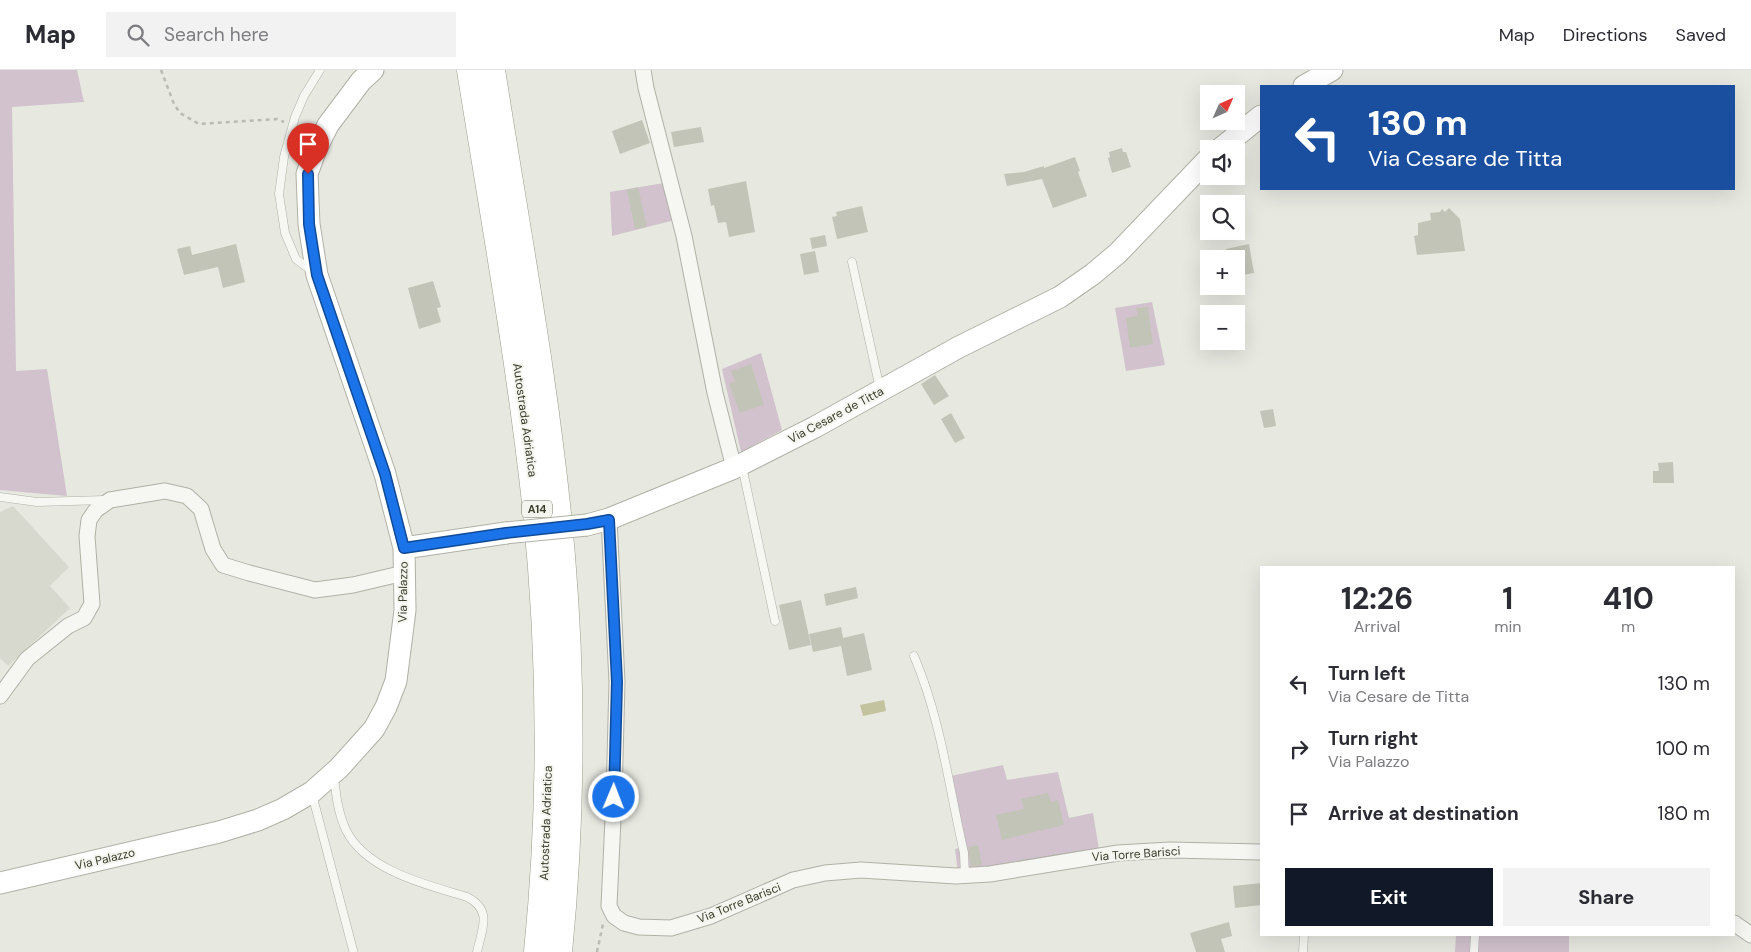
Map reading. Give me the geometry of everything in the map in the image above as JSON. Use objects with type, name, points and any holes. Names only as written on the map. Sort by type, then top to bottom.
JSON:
[{"type":"highway","name":"Autostrada Adriatica","points":[[471,70],[522,394],[536,502],[541,561],[549,688],[546,847],[538,952]]},
{"type":"highway","name":"Autostrada Adriatica","points":[[491,70],[541,392],[561,556],[568,686],[569,768],[567,846],[558,952]]},
{"type":"street","name":"Via Palazzo","points":[[0,883],[219,832],[258,820],[283,809],[312,792],[333,774],[374,729],[386,708],[396,680],[405,610],[404,548],[385,474],[317,275],[309,224],[308,174],[316,149],[328,125],[361,81],[373,70]]},
{"type":"street","points":[[643,70],[684,236],[715,393],[738,466]]},
{"type":"street","points":[[1306,85],[1332,70]]},
{"type":"street","points":[[1231,140],[1260,117]]},
{"type":"street","name":"Via Cesare de Titta","points":[[404,548],[609,520],[738,466],[815,427],[960,347],[1060,297],[1093,274],[1118,253],[1200,167]]},
{"type":"street","points":[[0,696],[28,660],[68,626],[84,618],[92,604],[87,536],[89,520],[96,510],[110,500],[166,491],[187,496],[202,509],[213,549],[223,565],[249,574],[315,590],[353,585],[404,573]]},
{"type":"street","points":[[609,520],[617,682],[609,906],[611,910]]},
{"type":"street","name":"Via Torre Barisci","points":[[611,910],[614,916],[624,923],[639,927],[671,928],[711,916],[793,880],[825,873],[861,870],[965,876],[990,874],[1118,853],[1170,850],[1260,852]]},
{"type":"street","points":[[1735,924],[1751,935]]},
{"type":"lane","points":[[317,275],[296,259],[285,232],[279,194],[289,135],[304,96],[320,70]]},
{"type":"lane","points":[[852,262],[881,390]]},
{"type":"lane","points":[[738,466],[776,621]]},
{"type":"lane","points":[[0,497],[38,502],[110,500]]},
{"type":"lane","points":[[914,656],[923,676],[934,713],[964,853],[965,876]]},
{"type":"lane","points":[[333,774],[338,807],[346,831],[359,847],[378,863],[407,878],[468,897],[476,901],[482,908],[484,916],[477,952]]},
{"type":"lane","points":[[312,792],[353,950]]},
{"type":"lane","points":[[1303,952],[1304,936]]},
{"type":"lane","points":[[1474,952],[1475,936]]},
{"type":"path","points":[[162,70],[174,104],[180,113],[188,119],[199,124],[212,124],[277,119],[287,127],[289,135]]},
{"type":"path","points":[[597,952],[604,920],[611,910]]},
{"type":"shaded area","points":[[0,70],[77,70],[84,102],[12,107],[16,371],[47,369],[67,496],[0,490]]},
{"type":"shaded area","points":[[664,183],[675,220],[612,236],[610,192]]},
{"type":"shaded area","points":[[1152,302],[1165,365],[1126,371],[1115,308]]},
{"type":"shaded area","points":[[761,353],[782,430],[741,452],[722,369]]},
{"type":"shaded area","points":[[13,506],[69,567],[50,586],[70,608],[8,666],[0,658],[0,512]]},
{"type":"shaded area","points":[[884,700],[886,711],[863,716],[860,705]]},
{"type":"shaded area","points":[[1003,765],[1007,780],[1058,772],[1069,818],[1093,813],[1099,850],[958,873],[955,849],[965,847],[951,776]]},
{"type":"shaded area","points":[[1456,936],[1569,936],[1569,952],[1455,952]]},
{"type":"building","points":[[642,120],[650,143],[620,154],[612,131]]},
{"type":"building","points":[[701,127],[704,142],[674,147],[671,132]]},
{"type":"building","points":[[1122,148],[1123,152],[1126,152],[1131,167],[1112,173],[1108,158],[1110,157],[1109,152]]},
{"type":"building","points":[[1075,157],[1080,171],[1078,172],[1087,196],[1053,208],[1042,179],[1007,186],[1004,174],[1024,172],[1044,166],[1044,168]]},
{"type":"building","points":[[746,181],[755,232],[729,237],[726,222],[718,223],[714,205],[711,206],[708,189]]},
{"type":"building","points":[[638,187],[647,227],[635,229],[627,190]]},
{"type":"building","points":[[862,206],[868,232],[837,239],[832,217],[837,216],[836,212]]},
{"type":"building","points":[[1449,208],[1460,219],[1465,251],[1417,255],[1414,236],[1418,235],[1418,223],[1431,220],[1430,213],[1440,212],[1442,209],[1445,212]]},
{"type":"building","points":[[825,235],[827,246],[812,249],[810,238]]},
{"type":"building","points":[[236,244],[245,282],[223,288],[218,267],[184,275],[177,249],[190,246],[192,255]]},
{"type":"building","points":[[1249,244],[1254,273],[1245,274],[1245,250],[1226,249]]},
{"type":"building","points":[[815,251],[819,272],[804,275],[800,254]]},
{"type":"building","points":[[433,281],[441,307],[437,308],[441,322],[419,329],[408,288]]},
{"type":"building","points":[[1148,307],[1153,344],[1130,348],[1126,318],[1138,316],[1136,308]]},
{"type":"building","points":[[751,364],[764,405],[740,413],[729,384],[735,382],[731,371]]},
{"type":"building","points":[[935,375],[949,396],[934,405],[921,384]]},
{"type":"building","points":[[1273,409],[1276,426],[1264,428],[1260,411]]},
{"type":"building","points":[[951,413],[965,438],[955,443],[941,419]]},
{"type":"building","points":[[1673,462],[1674,483],[1653,483],[1653,471],[1659,471],[1658,463]]},
{"type":"building","points":[[856,587],[858,598],[826,606],[824,594]]},
{"type":"building","points":[[801,600],[811,645],[789,650],[779,605]]},
{"type":"building","points":[[841,627],[843,638],[864,633],[872,670],[847,676],[841,646],[813,652],[809,634]]},
{"type":"building","points":[[1048,793],[1051,802],[1058,800],[1064,825],[1002,840],[996,815],[1024,809],[1021,799]]},
{"type":"building","points":[[978,845],[982,865],[971,866],[968,847]]},
{"type":"building","points":[[1260,883],[1260,905],[1235,908],[1233,886]]},
{"type":"building","points":[[1229,922],[1232,936],[1221,939],[1225,952],[1196,952],[1190,933]]},
{"type":"route","points":[[308,174],[309,224],[317,275],[385,474],[404,548],[609,520],[617,682],[614,797]]}]
